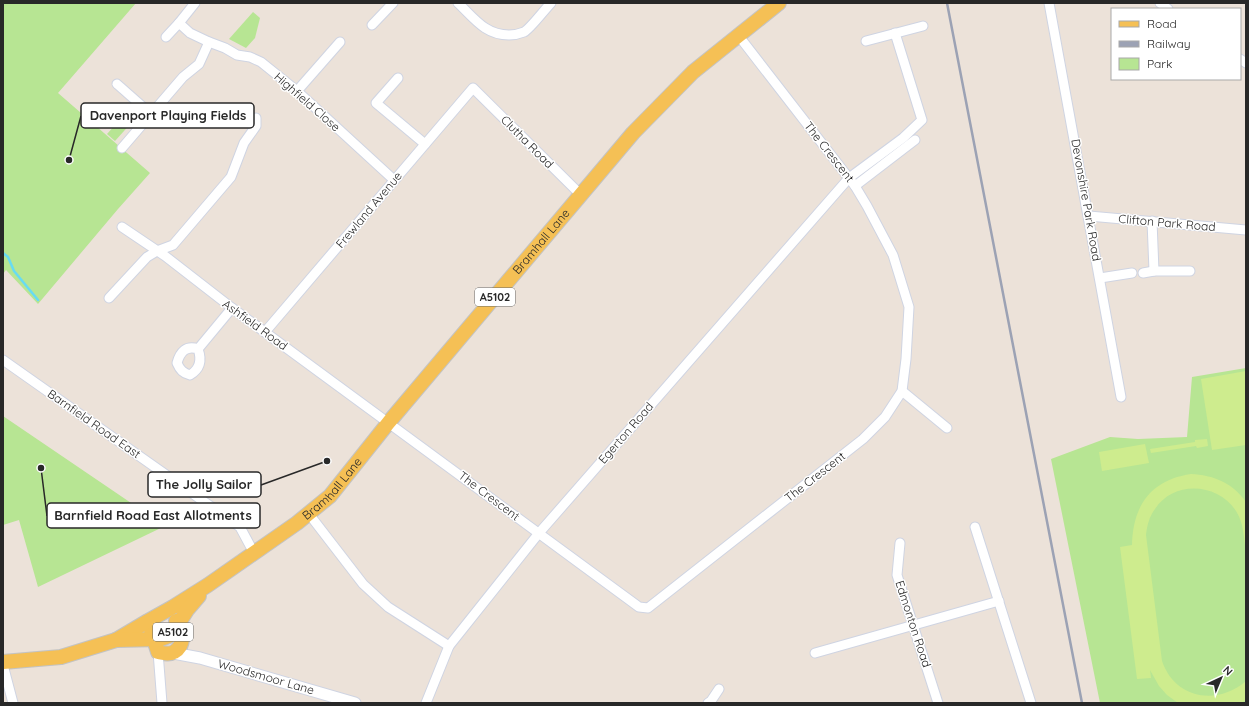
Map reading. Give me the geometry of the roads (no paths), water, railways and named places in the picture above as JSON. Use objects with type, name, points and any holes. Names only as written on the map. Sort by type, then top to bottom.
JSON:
[{"type":"main road","name":"Bramhall Lane","points":[[3,662],[61,657],[116,640],[208,585],[309,514],[330,496],[389,422],[633,133],[693,72],[779,3]]},
{"type":"main road","name":"Bramhall Lane","points":[[156,645],[161,639],[169,636],[179,624],[187,610],[208,585]]},
{"type":"main road","name":"A5102","points":[[162,613],[170,615],[179,624],[182,638],[180,646],[173,653]]},
{"type":"main road","name":"A5102","points":[[148,620],[156,645]]},
{"type":"main road","name":"Bramhall Lane","points":[[116,640],[156,645],[166,654],[173,653]]},
{"type":"street","points":[[166,37],[195,3]]},
{"type":"street","points":[[372,25],[393,3]]},
{"type":"street","points":[[458,3],[479,24],[490,32],[499,35],[515,35],[525,32],[551,3]]},
{"type":"street","name":"Devonshire Park Road","points":[[1049,3],[1121,397]]},
{"type":"street","name":"Highfield Close","points":[[179,23],[190,33],[225,48],[237,55],[250,57],[261,62],[297,91],[394,180]]},
{"type":"street","points":[[866,41],[923,26]]},
{"type":"street","name":"Egerton Road","points":[[426,703],[449,646],[539,533],[849,178],[903,138],[922,120],[894,33]]},
{"type":"street","name":"The Crescent","points":[[389,422],[639,607],[648,608],[862,441],[885,417],[902,391],[906,359],[909,307],[893,255],[855,186],[738,36]]},
{"type":"street","points":[[122,148],[183,77],[199,64],[209,42]]},
{"type":"street","points":[[297,91],[340,42]]},
{"type":"street","points":[[398,78],[376,103],[425,144]]},
{"type":"street","points":[[117,84],[151,114]]},
{"type":"street","name":"Clutha Road","points":[[473,88],[581,195]]},
{"type":"street","name":"Frewland Avenue","points":[[265,332],[473,88]]},
{"type":"street","points":[[109,298],[147,257],[157,251],[173,245],[231,176],[244,143],[256,126],[256,118]]},
{"type":"street","points":[[855,186],[915,140]]},
{"type":"street","name":"Clifton Park Road","points":[[1089,216],[1246,230]]},
{"type":"street","points":[[1152,221],[1154,271]]},
{"type":"street","name":"Ashfield Road","points":[[122,227],[157,251],[232,308],[389,422]]},
{"type":"street","points":[[1143,273],[1154,271],[1190,271]]},
{"type":"street","points":[[1100,278],[1132,273]]},
{"type":"street","points":[[198,349],[232,308]]},
{"type":"street","name":"Barnfield Road East","points":[[3,360],[240,527],[254,553]]},
{"type":"street","points":[[902,391],[947,428]]},
{"type":"street","points":[[309,514],[363,584],[388,607],[449,646]]},
{"type":"street","points":[[975,527],[1031,703]]},
{"type":"street","name":"Edmonton Road","points":[[900,543],[897,575],[938,703]]},
{"type":"street","points":[[815,653],[913,624],[999,601]]},
{"type":"street","points":[[182,638],[200,658]]},
{"type":"street","points":[[156,645],[162,703]]},
{"type":"street","name":"Woodsmoor Lane","points":[[173,653],[200,658],[355,703]]},
{"type":"street","points":[[3,666],[13,703]]},
{"type":"street","points":[[708,703],[719,689]]},
{"type":"waterway","points":[[3,253],[8,257],[14,271],[38,300]]},
{"type":"railway","points":[[947,3],[1082,703]]},
{"type":"place","name":"Davenport Playing Fields","points":[[69,160]]},
{"type":"place","name":"The Jolly Sailor","points":[[327,461]]},
{"type":"place","name":"Barnfield Road East Allotments","points":[[41,468]]}]
